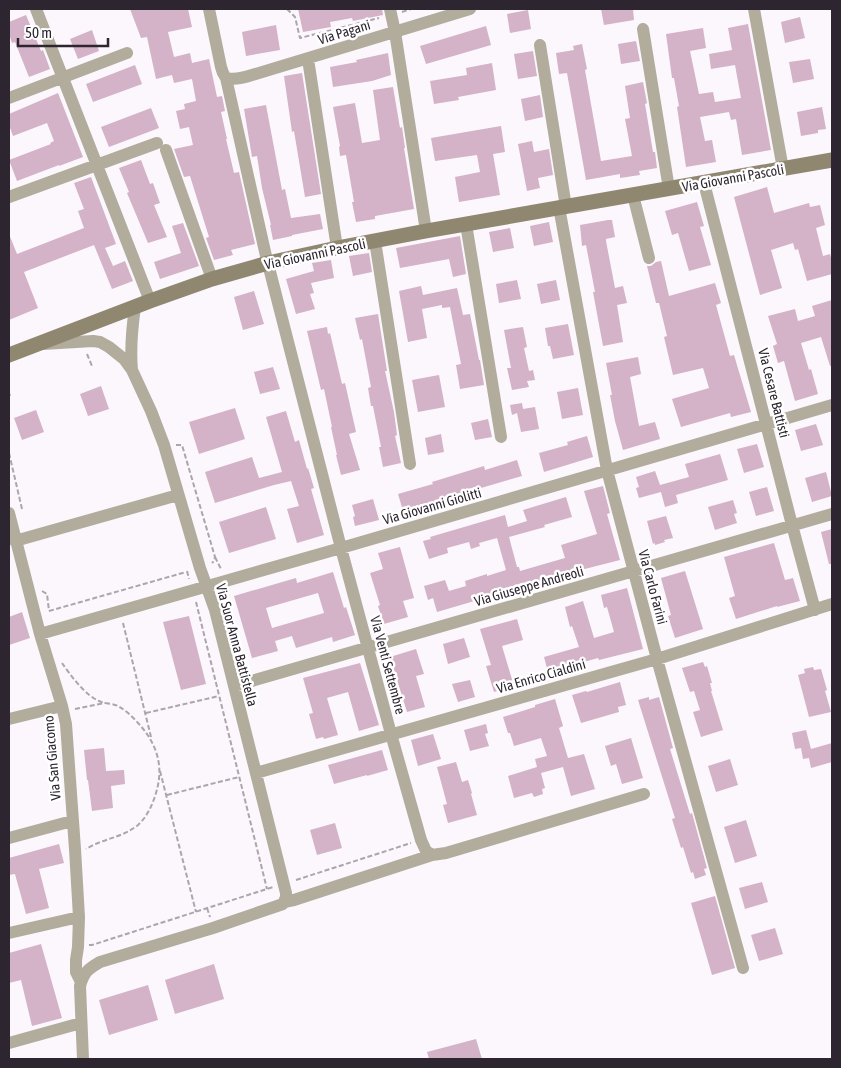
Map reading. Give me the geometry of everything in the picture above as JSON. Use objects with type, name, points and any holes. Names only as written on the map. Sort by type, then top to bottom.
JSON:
[{"type":"street","points":[[36,9],[150,301]]},
{"type":"street","name":"Via Venti Settembre","points":[[209,9],[268,263],[341,548],[421,840],[426,851],[432,855]]},
{"type":"street","name":"Via Pagani","points":[[226,78],[240,79],[470,9]]},
{"type":"street","points":[[754,9],[783,169]]},
{"type":"street","points":[[390,13],[395,32],[426,231]]},
{"type":"street","points":[[643,29],[669,189]]},
{"type":"street","name":"Via Carlo Farini","points":[[540,45],[562,207],[607,470],[657,659],[743,968]]},
{"type":"street","points":[[9,98],[127,53]]},
{"type":"street","points":[[308,59],[336,248]]},
{"type":"street","points":[[9,197],[97,166],[161,147],[212,279]]},
{"type":"street","name":"Via Giovanni Pascoli","points":[[9,355],[150,301],[212,279],[268,263],[426,231],[832,160]]},
{"type":"street","name":"Via Cesare Battisti","points":[[704,183],[815,610]]},
{"type":"street","points":[[633,195],[649,258]]},
{"type":"street","points":[[466,224],[501,437]]},
{"type":"street","points":[[375,241],[410,464]]},
{"type":"street","points":[[132,370],[132,326],[136,306]]},
{"type":"street","points":[[100,342],[99,333],[109,317]]},
{"type":"street","points":[[36,345],[100,342],[124,359],[132,370]]},
{"type":"street","name":"Via Suor Anna Battistella","points":[[132,370],[164,445],[200,568],[216,610],[284,884],[286,897],[283,903]]},
{"type":"street","name":"Via Giovanni Giolitti","points":[[40,634],[832,405]]},
{"type":"street","points":[[15,541],[178,495]]},
{"type":"street","name":"Via San Giacomo","points":[[9,513],[40,634],[68,708],[66,724],[82,946],[76,960],[76,972],[81,982],[83,1059]]},
{"type":"street","name":"Via Giuseppe Andreoli","points":[[234,686],[832,514]]},
{"type":"street","name":"Via Enrico Cialdini","points":[[256,772],[657,659],[832,604]]},
{"type":"street","points":[[9,719],[68,708]]},
{"type":"street","points":[[81,982],[87,970],[100,962],[213,928],[283,903],[432,855],[446,853],[644,794]]},
{"type":"street","points":[[9,838],[72,821]]},
{"type":"street","points":[[9,933],[79,917]]},
{"type":"street","points":[[82,946],[81,954],[91,967]]},
{"type":"street","points":[[9,1043],[81,1023]]},
{"type":"path","points":[[287,9],[295,17],[300,38],[411,9]]},
{"type":"path","points":[[164,445],[182,445],[215,557],[223,572]]},
{"type":"path","points":[[209,565],[214,561],[215,557]]},
{"type":"path","points":[[49,611],[187,571],[267,889]]},
{"type":"path","points":[[120,610],[196,912]]},
{"type":"path","points":[[61,661],[85,691],[99,701],[117,705],[146,730],[152,740]]},
{"type":"path","points":[[146,713],[219,696]]},
{"type":"path","points":[[68,708],[108,703]]},
{"type":"path","points":[[86,849],[96,843],[129,831],[140,823],[154,800],[160,769]]},
{"type":"path","points":[[167,795],[239,777]]},
{"type":"path","points":[[82,946],[92,945],[421,840]]},
{"type":"path","points":[[207,908],[211,921]]},
{"type":"building","points":[[130,9],[188,9],[192,27],[168,32],[174,57],[190,53],[192,63],[209,59],[217,97],[222,96],[225,111],[221,112],[226,139],[234,173],[239,172],[255,244],[231,250],[233,255],[214,260],[206,238],[209,237],[190,176],[184,177],[174,149],[193,145],[189,127],[180,129],[176,111],[185,109],[184,104],[196,101],[192,79],[174,83],[172,75],[156,79],[147,37],[141,38]]},
{"type":"building","points":[[298,9],[382,9],[383,15],[353,21],[352,18],[330,22],[331,27],[303,32]]},
{"type":"building","points":[[601,9],[633,9],[634,20],[604,25]]},
{"type":"building","points":[[528,10],[531,29],[510,33],[507,14]]},
{"type":"building","points":[[26,15],[50,69],[29,77],[15,42],[12,43],[9,34],[9,22]]},
{"type":"building","points":[[800,17],[805,38],[785,43],[781,22]]},
{"type":"building","points":[[748,24],[771,150],[742,155],[736,119],[731,120],[729,112],[700,117],[705,141],[712,140],[716,162],[686,167],[677,107],[679,106],[674,78],[672,78],[666,34],[703,28],[706,48],[690,51],[699,94],[713,92],[715,102],[741,98],[735,65],[711,69],[709,54],[732,50],[728,28]]},
{"type":"building","points":[[276,25],[280,50],[246,56],[242,32]]},
{"type":"building","points":[[486,26],[491,45],[426,64],[420,46]]},
{"type":"building","points":[[92,30],[99,51],[78,59],[70,39]]},
{"type":"building","points":[[636,41],[640,61],[621,64],[618,44]]},
{"type":"building","points":[[582,44],[601,161],[632,156],[625,119],[630,118],[625,86],[643,82],[647,103],[645,104],[657,168],[639,171],[640,175],[620,178],[620,174],[586,180],[567,73],[559,74],[556,53],[574,50],[573,46]]},
{"type":"building","points":[[533,51],[537,76],[518,79],[514,54]]},
{"type":"building","points":[[388,53],[391,75],[372,81],[333,87],[330,67]]},
{"type":"building","points":[[810,59],[814,79],[793,83],[789,62]]},
{"type":"building","points":[[492,63],[496,90],[458,97],[459,100],[434,104],[430,81],[467,75],[466,68]]},
{"type":"building","points":[[135,65],[142,84],[93,102],[86,84]]},
{"type":"building","points":[[302,73],[321,194],[305,197],[294,131],[292,132],[284,76]]},
{"type":"building","points":[[393,87],[400,128],[402,127],[414,209],[375,216],[375,219],[356,222],[346,155],[340,156],[333,107],[355,103],[362,143],[380,140],[373,90]]},
{"type":"building","points":[[58,93],[83,157],[17,181],[9,160],[51,144],[54,141],[47,123],[13,136],[9,125],[9,114]]},
{"type":"building","points":[[540,95],[543,117],[525,121],[521,99]]},
{"type":"building","points":[[266,105],[282,190],[285,189],[291,218],[320,214],[323,229],[273,240],[257,156],[252,157],[244,109]]},
{"type":"building","points":[[822,107],[826,129],[818,130],[818,133],[801,136],[797,112]]},
{"type":"building","points":[[151,108],[159,128],[109,147],[101,127]]},
{"type":"building","points":[[501,126],[505,152],[493,154],[500,195],[459,202],[455,177],[480,172],[477,155],[435,161],[431,138]]},
{"type":"building","points":[[532,141],[534,152],[549,149],[553,175],[538,178],[540,188],[527,191],[518,144]]},
{"type":"building","points":[[141,160],[150,184],[153,183],[160,203],[154,205],[167,237],[148,243],[127,193],[129,192],[119,168]]},
{"type":"building","points":[[91,177],[116,244],[105,248],[113,266],[125,261],[133,281],[112,289],[94,245],[24,272],[38,308],[9,320],[9,234],[17,254],[84,228],[78,211],[84,209],[74,183]]},
{"type":"building","points":[[767,187],[774,213],[809,203],[810,207],[820,205],[825,225],[816,228],[823,256],[830,254],[832,274],[807,281],[798,249],[795,250],[793,243],[771,250],[782,288],[760,295],[734,197]]},
{"type":"building","points":[[697,202],[704,226],[700,227],[711,265],[689,271],[678,233],[672,235],[665,211]]},
{"type":"building","points":[[612,220],[615,237],[606,239],[606,241],[615,288],[623,286],[627,303],[617,305],[623,342],[603,346],[593,292],[595,292],[586,245],[582,246],[580,225]]},
{"type":"building","points":[[549,222],[553,242],[534,246],[530,226]]},
{"type":"building","points":[[183,223],[199,266],[160,279],[154,262],[181,253],[172,226]]},
{"type":"building","points":[[510,228],[514,248],[493,252],[489,232]]},
{"type":"building","points":[[460,236],[466,274],[453,277],[449,259],[400,268],[396,248]]},
{"type":"building","points":[[369,253],[372,272],[353,276],[349,256]]},
{"type":"building","points":[[331,260],[334,278],[311,283],[314,293],[310,294],[315,309],[296,314],[286,279],[314,271],[312,263]]},
{"type":"building","points":[[661,261],[669,296],[715,283],[721,303],[716,305],[730,356],[734,355],[751,412],[731,417],[730,413],[681,427],[672,399],[709,388],[703,368],[673,375],[664,337],[667,336],[659,303],[656,303],[647,266]]},
{"type":"building","points":[[517,280],[521,299],[499,303],[496,284]]},
{"type":"building","points":[[556,280],[560,300],[541,304],[537,284]]},
{"type":"building","points":[[421,286],[423,295],[457,288],[463,315],[470,314],[484,385],[460,389],[456,365],[461,364],[450,307],[442,308],[442,305],[422,309],[427,338],[408,342],[399,291]]},
{"type":"building","points":[[254,291],[264,324],[243,330],[234,297]]},
{"type":"building","points":[[832,300],[832,365],[830,366],[821,337],[801,343],[818,394],[795,401],[784,361],[778,363],[773,346],[777,344],[768,316],[795,309],[798,321],[815,316],[812,306]]},
{"type":"building","points":[[378,314],[387,371],[385,371],[394,412],[397,435],[395,436],[401,463],[383,467],[379,447],[381,447],[368,388],[371,387],[362,339],[360,340],[355,318]]},
{"type":"building","points":[[568,324],[574,355],[553,359],[550,346],[548,346],[545,328]]},
{"type":"building","points":[[327,327],[342,384],[345,383],[356,432],[349,434],[360,470],[341,475],[324,389],[321,390],[307,331]]},
{"type":"building","points":[[523,327],[527,347],[524,348],[529,371],[533,370],[535,380],[527,381],[529,387],[512,390],[507,368],[511,368],[504,330]]},
{"type":"building","points":[[638,357],[641,374],[630,377],[639,426],[655,422],[660,439],[623,450],[615,421],[606,363]]},
{"type":"building","points":[[273,367],[280,389],[260,394],[254,372]]},
{"type":"building","points":[[439,375],[445,407],[418,412],[412,380]]},
{"type":"building","points":[[101,386],[109,409],[88,416],[80,394]]},
{"type":"building","points":[[578,388],[583,415],[562,419],[557,392]]},
{"type":"building","points":[[522,403],[523,409],[535,407],[539,429],[521,432],[517,413],[512,415],[510,405]]},
{"type":"building","points":[[235,408],[245,439],[199,454],[189,422]]},
{"type":"building","points":[[36,410],[44,432],[22,440],[14,418]]},
{"type":"building","points":[[286,411],[295,442],[299,440],[308,468],[314,488],[311,489],[324,535],[297,543],[287,509],[299,506],[291,481],[215,503],[205,472],[252,457],[259,478],[282,472],[266,417]]},
{"type":"building","points":[[488,419],[492,437],[475,440],[471,423]]},
{"type":"building","points":[[816,424],[823,445],[801,451],[795,430]]},
{"type":"building","points":[[441,434],[444,452],[428,455],[425,438]]},
{"type":"building","points":[[587,436],[593,457],[544,472],[539,453],[568,445],[567,442]]},
{"type":"building","points":[[757,444],[764,467],[744,473],[737,449]]},
{"type":"building","points":[[720,454],[728,480],[676,495],[678,503],[665,507],[661,492],[639,498],[636,488],[639,487],[636,477],[655,471],[660,485],[689,477],[685,464]]},
{"type":"building","points":[[517,460],[522,476],[457,495],[458,498],[404,514],[398,494],[484,466],[485,470]]},
{"type":"building","points":[[826,472],[832,496],[812,502],[805,478]]},
{"type":"building","points":[[603,486],[610,513],[607,514],[620,560],[437,612],[433,598],[428,600],[424,586],[445,580],[449,591],[466,586],[465,581],[506,570],[497,538],[479,543],[480,546],[471,549],[469,542],[447,548],[448,553],[429,559],[423,541],[431,539],[430,537],[505,515],[508,527],[527,521],[523,510],[566,497],[572,517],[509,537],[517,567],[519,567],[520,571],[565,558],[561,545],[597,534],[584,491]]},
{"type":"building","points":[[767,487],[774,511],[756,516],[749,492]]},
{"type":"building","points":[[373,499],[379,520],[355,526],[352,505]]},
{"type":"building","points":[[733,500],[737,513],[734,514],[737,523],[715,530],[708,507]]},
{"type":"building","points":[[266,507],[276,539],[229,553],[219,522]]},
{"type":"building","points":[[666,516],[673,538],[655,545],[655,543],[653,544],[647,521]]},
{"type":"building","points":[[832,529],[832,564],[829,564],[821,532]]},
{"type":"building","points":[[774,543],[785,580],[793,578],[800,601],[736,619],[729,598],[735,596],[724,557]]},
{"type":"building","points":[[400,547],[414,598],[403,601],[408,617],[384,624],[370,573],[383,569],[378,553]]},
{"type":"building","points":[[685,571],[703,629],[675,638],[668,616],[671,615],[661,578]]},
{"type":"building","points":[[333,572],[355,635],[333,642],[332,637],[296,648],[292,636],[275,641],[278,651],[252,658],[234,596],[296,578],[297,583]],"holes":[[[318,593],[324,613],[272,628],[266,608]]]},
{"type":"building","points":[[627,588],[643,649],[599,660],[598,658],[548,672],[544,657],[579,647],[572,626],[570,627],[565,607],[583,601],[594,638],[614,632],[607,607],[604,608],[601,595]]},
{"type":"building","points":[[22,612],[30,638],[9,645],[9,617]]},
{"type":"building","points":[[189,616],[206,684],[181,690],[163,622]]},
{"type":"building","points":[[517,619],[523,640],[502,646],[514,686],[494,692],[486,666],[491,665],[480,629]]},
{"type":"building","points":[[464,638],[470,657],[448,664],[443,644]]},
{"type":"building","points":[[416,649],[424,674],[416,676],[425,707],[407,712],[390,657]]},
{"type":"building","points":[[703,662],[705,667],[707,666],[712,683],[710,683],[711,691],[723,730],[701,737],[693,712],[700,710],[694,691],[690,692],[682,668]]},
{"type":"building","points":[[360,663],[379,725],[359,731],[348,692],[327,698],[338,735],[316,739],[309,714],[313,713],[303,678]]},
{"type":"building","points":[[813,667],[814,670],[821,669],[831,712],[809,717],[798,675],[805,673],[804,669]]},
{"type":"building","points":[[470,680],[475,697],[458,702],[452,684]]},
{"type":"building","points":[[620,682],[626,705],[618,707],[619,712],[581,723],[572,695]]},
{"type":"building","points":[[649,697],[649,700],[659,697],[673,748],[670,749],[690,814],[692,813],[707,868],[704,869],[706,875],[695,879],[693,872],[691,873],[683,847],[681,848],[672,819],[675,818],[638,700]]},
{"type":"building","points":[[555,699],[563,726],[559,728],[568,758],[584,754],[595,789],[571,796],[563,767],[541,773],[545,788],[542,789],[543,794],[534,797],[532,793],[514,798],[508,776],[537,767],[535,759],[547,756],[541,738],[514,746],[503,717]]},
{"type":"building","points":[[486,724],[488,733],[485,734],[489,746],[470,751],[464,730]]},
{"type":"building","points":[[806,730],[811,749],[832,743],[832,762],[811,768],[809,758],[803,759],[801,748],[795,749],[792,733]]},
{"type":"building","points":[[433,734],[441,759],[418,766],[411,740]]},
{"type":"building","points":[[631,738],[643,778],[622,784],[616,764],[611,766],[605,746]]},
{"type":"building","points":[[104,748],[106,771],[124,770],[125,784],[111,786],[113,808],[92,811],[84,750]]},
{"type":"building","points":[[382,750],[388,770],[334,784],[328,765]]},
{"type":"building","points":[[730,759],[738,785],[716,792],[708,766]]},
{"type":"building","points":[[456,762],[462,782],[468,780],[477,815],[448,823],[443,805],[447,804],[437,767]]},
{"type":"building","points":[[746,820],[757,856],[735,863],[724,827]]},
{"type":"building","points":[[335,823],[342,848],[317,855],[310,830]]},
{"type":"building","points":[[59,844],[64,863],[39,869],[49,908],[26,914],[15,874],[9,875],[9,858]]},
{"type":"building","points":[[762,882],[768,902],[745,909],[739,888]]},
{"type":"building","points":[[715,896],[735,968],[712,975],[691,903]]},
{"type":"building","points":[[775,928],[783,954],[759,961],[751,935]]},
{"type":"building","points":[[41,944],[62,1018],[32,1026],[21,980],[9,983],[9,953]]},
{"type":"building","points":[[214,964],[224,999],[175,1014],[165,980]]},
{"type":"building","points":[[148,985],[158,1020],[109,1035],[99,1000]]},
{"type":"building","points":[[476,1039],[482,1059],[429,1059],[427,1052]]}]
